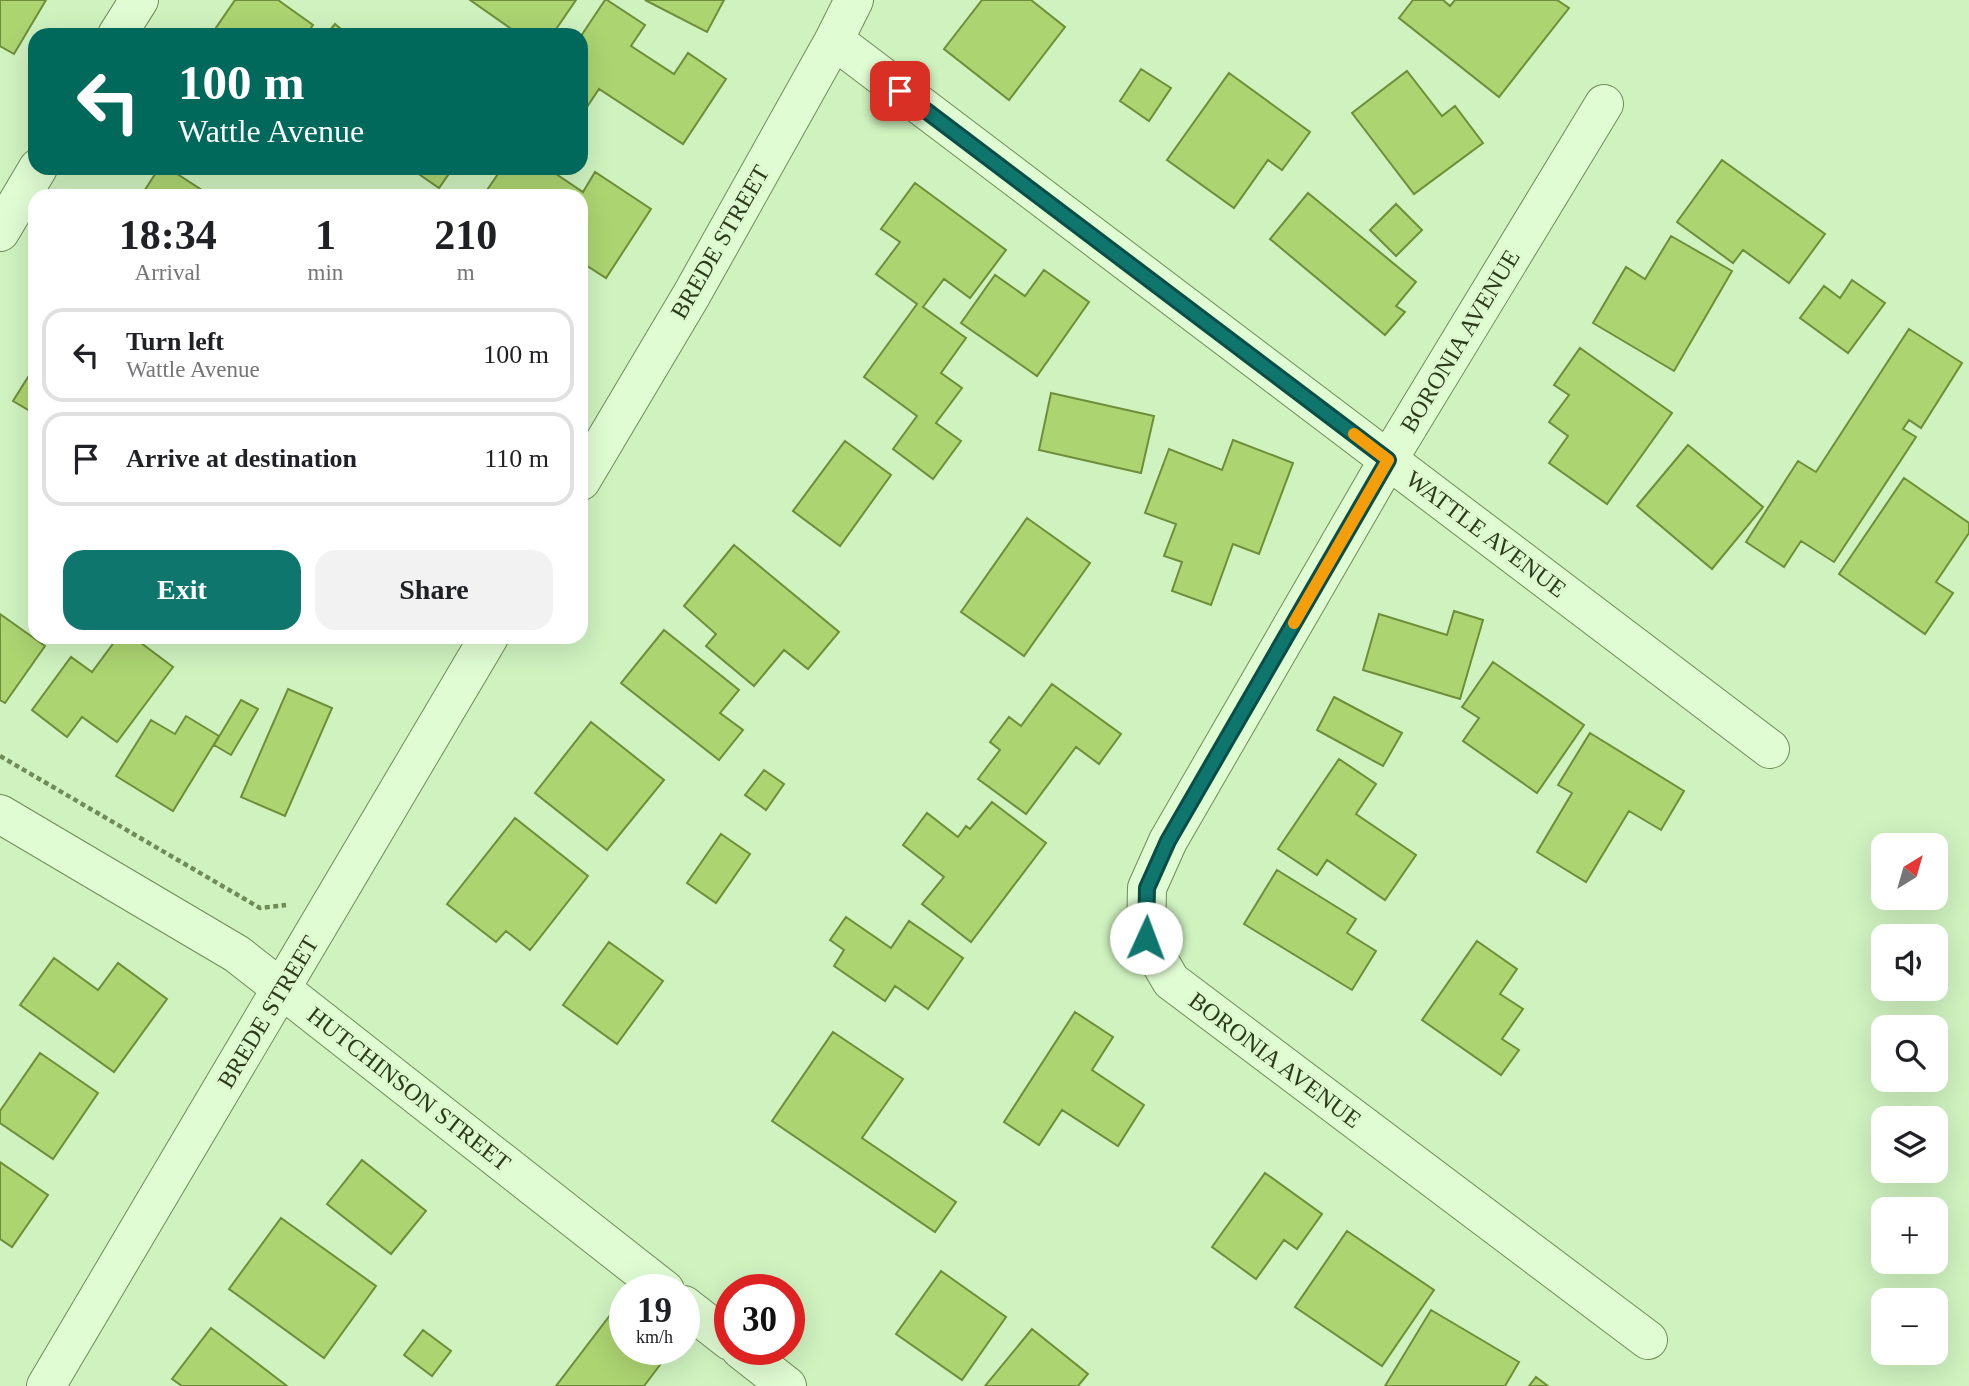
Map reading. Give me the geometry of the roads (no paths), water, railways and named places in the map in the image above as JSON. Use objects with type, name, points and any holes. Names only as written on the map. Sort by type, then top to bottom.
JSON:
[{"type":"street","points":[[121,28],[139,0]]},
{"type":"street","name":"BREDE STREET","points":[[588,469],[692,294],[854,0]]},
{"type":"street","name":"WATTLE AVENUE","points":[[834,40],[1770,749]]},
{"type":"street","name":"BORONIA AVENUE","points":[[1604,104],[1388,460],[1168,841],[1147,888],[1146,938],[1171,981],[1648,1340]]},
{"type":"street","points":[[0,232],[34,175]]},
{"type":"street","name":"BREDE STREET","points":[[46,1386],[485,644]]},
{"type":"street","name":"HUTCHINSON STREET","points":[[0,814],[237,954],[645,1274]]},
{"type":"street","points":[[700,1318],[714,1328]]},
{"type":"street","points":[[760,1365],[787,1386]]}]
